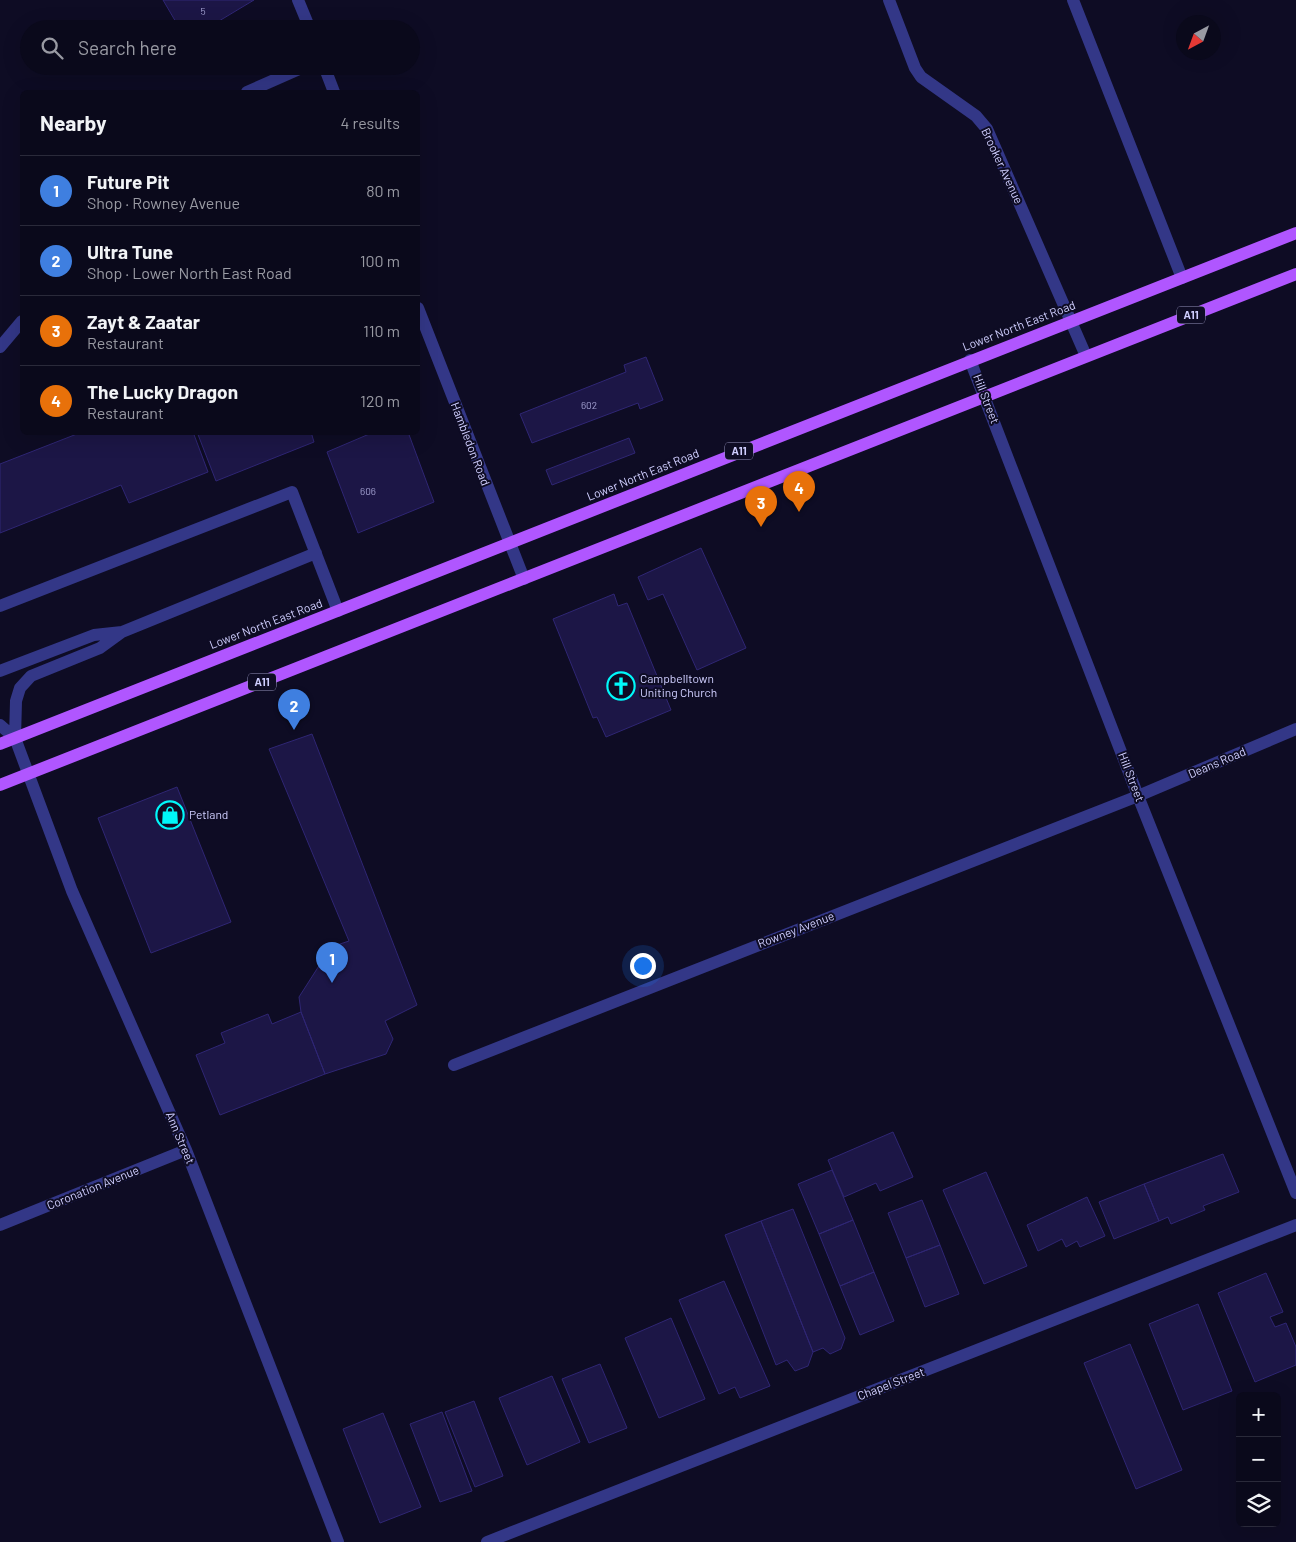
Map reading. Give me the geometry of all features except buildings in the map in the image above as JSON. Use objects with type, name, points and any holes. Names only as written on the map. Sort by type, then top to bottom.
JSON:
[{"type":"main road","name":"Lower North East Road","points":[[0,744],[1070,320],[1296,233]]},
{"type":"main road","name":"A11","points":[[0,785],[1296,274]]},
{"type":"street","points":[[298,0],[306,20]]},
{"type":"street","name":"Brooker Avenue","points":[[889,0],[915,68],[921,78],[976,116],[987,129],[1086,356]]},
{"type":"street","points":[[1073,0],[1182,278]]},
{"type":"street","points":[[252,90],[286,75]]},
{"type":"street","points":[[327,75],[333,90]]},
{"type":"street","name":"Hambledon Road","points":[[420,313],[508,544],[524,579]]},
{"type":"street","points":[[0,347],[20,323]]},
{"type":"street","name":"Hill Street","points":[[970,360],[1138,796],[1296,1193]]},
{"type":"street","points":[[0,606],[292,492],[338,610]]},
{"type":"street","points":[[15,738],[16,702],[20,688],[31,676],[100,648],[122,632],[316,553]]},
{"type":"street","points":[[0,671],[94,635],[122,632]]},
{"type":"street","points":[[0,725],[15,738]]},
{"type":"street","name":"Deans Road","points":[[1138,796],[1296,729]]},
{"type":"street","name":"Ann Street","points":[[15,738],[72,891],[186,1150],[338,1542]]},
{"type":"street","name":"Rowney Avenue","points":[[454,1065],[1138,796]]},
{"type":"street","name":"Coronation Avenue","points":[[0,1225],[186,1150]]},
{"type":"street","name":"Chapel Street","points":[[487,1542],[1296,1225]]},
{"type":"place","name":"The Lucky Dragon","points":[[799,512]]},
{"type":"place","name":"Zayt & Zaatar","points":[[761,527]]},
{"type":"place","name":"Campbelltown Uniting Church","points":[[621,686]]},
{"type":"place","name":"Ultra Tune","points":[[294,730]]},
{"type":"place","name":"Petland","points":[[170,815]]},
{"type":"place","name":"Future Pit","points":[[332,983]]}]
